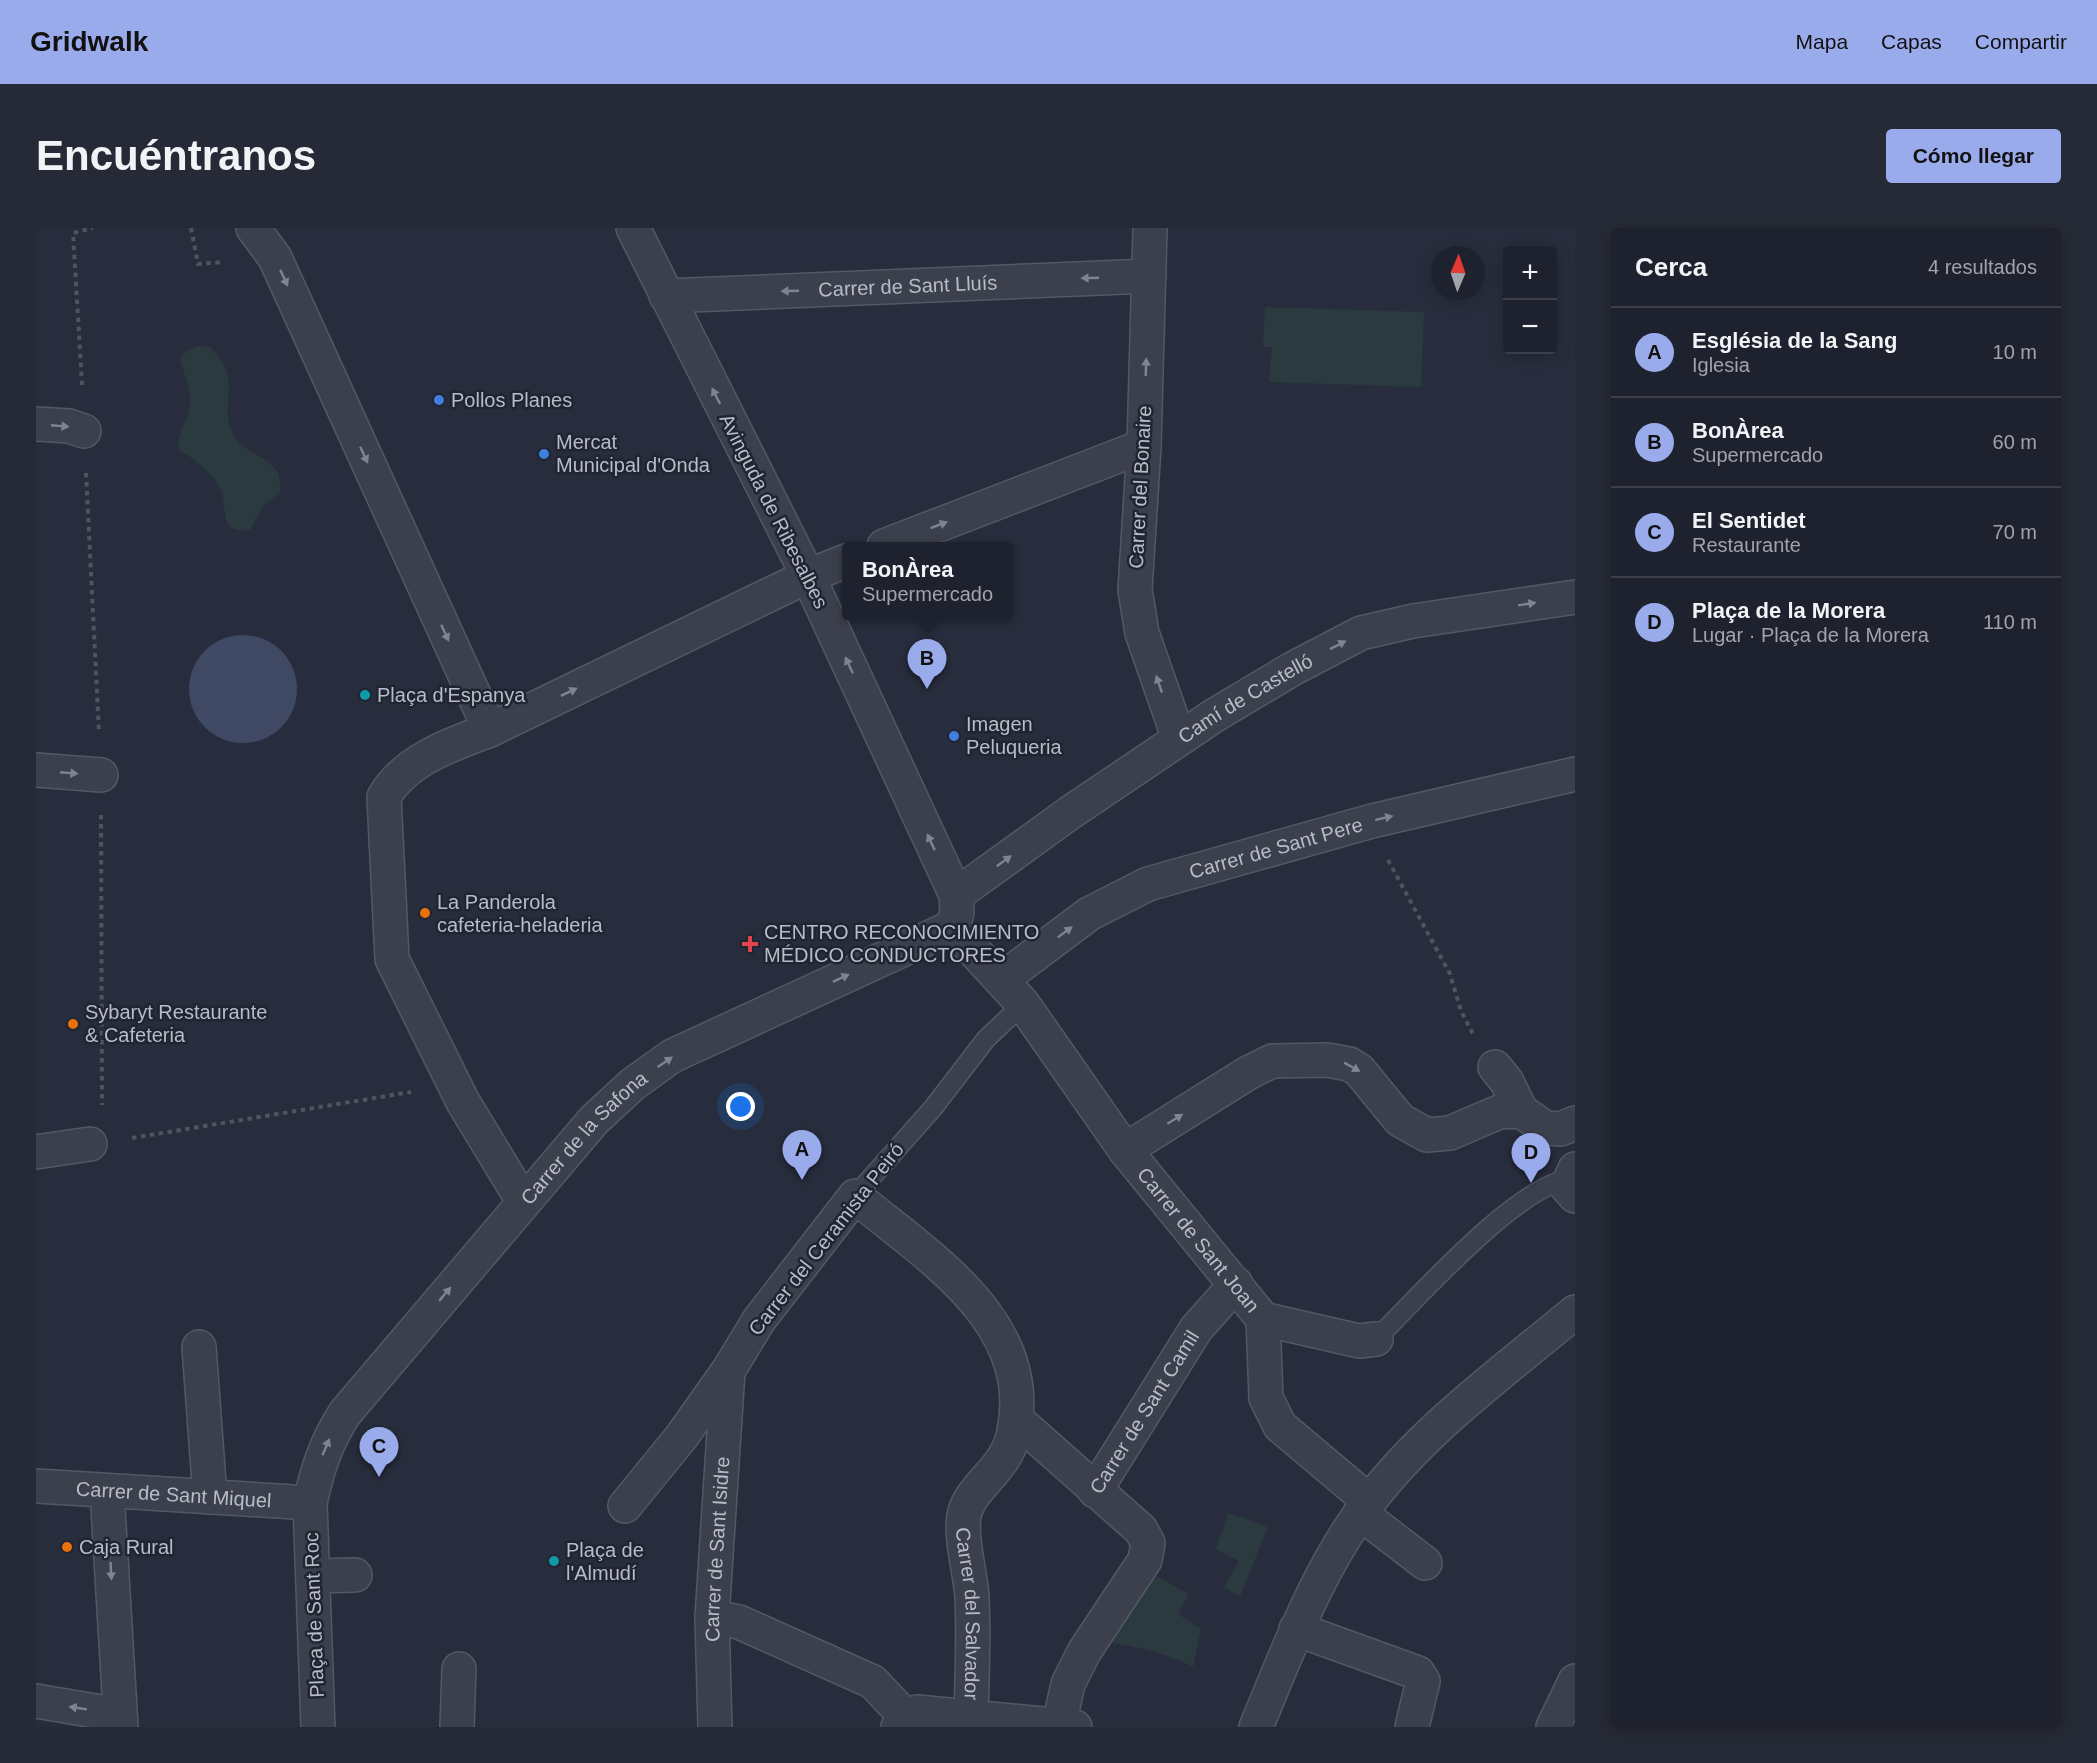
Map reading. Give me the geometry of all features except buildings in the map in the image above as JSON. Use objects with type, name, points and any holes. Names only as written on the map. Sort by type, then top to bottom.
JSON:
[{"type":"street","points":[[253,228],[274,258],[490,730]]},
{"type":"street","name":"Avinguda de Ribesalbes","points":[[633,228],[808,576],[956,895]]},
{"type":"street","name":"Carrer del Bonaire","points":[[1150,228],[1144,446],[1134,578],[1136,607],[1142,633],[1179,739]]},
{"type":"street","name":"Carrer de Sant Lluís","points":[[666,296],[1149,276]]},
{"type":"street","points":[[36,424],[69,426],[84,431]]},
{"type":"street","points":[[894,542],[1144,446]]},
{"type":"street","points":[[523,1201],[454,1084],[392,959],[384,797],[393,782],[416,764],[808,576],[842,563]]},
{"type":"street","name":"Camí de Castelló","points":[[956,895],[1179,739],[1294,668],[1361,633],[1402,623],[1575,597]]},
{"type":"street","points":[[36,770],[101,775]]},
{"type":"street","name":"Carrer de Sant Pere","points":[[1001,980],[1089,914],[1140,888],[1372,821],[1575,774]]},
{"type":"street","points":[[952,927],[957,913],[956,895]]},
{"type":"street","name":"Carrer de Sant Joan","points":[[952,927],[1023,1004],[1125,1150],[1263,1319],[1359,1341],[1376,1339]]},
{"type":"street","name":"Carrer de la Safona","points":[[310,1503],[316,1470],[331,1435],[345,1413],[523,1201],[594,1120],[633,1084],[672,1056],[952,927]]},
{"type":"street","points":[[1125,1150],[1248,1072],[1272,1061],[1327,1060],[1349,1064],[1359,1070],[1406,1125],[1427,1135],[1450,1134],[1499,1112],[1521,1111]]},
{"type":"street","points":[[1496,1067],[1507,1082],[1521,1111],[1545,1128],[1561,1129],[1575,1123]]},
{"type":"street","points":[[36,1152],[96,1143]]},
{"type":"street","name":"Carrer del Ceramista Peiró","points":[[635,1496],[728,1371],[759,1320],[855,1196]]},
{"type":"street","name":"Carrer del Salvador","points":[[855,1196],[968,1290],[983,1307],[1011,1365],[1016,1397],[1016,1419],[1008,1453],[1001,1465],[973,1497],[963,1519],[972,1598],[971,1717]]},
{"type":"street","name":"Carrer de Sant Camil","points":[[1067,1726],[1068,1684],[1084,1652],[1145,1560],[1148,1543],[1141,1530],[1095,1491],[1196,1329],[1236,1284]]},
{"type":"street","points":[[1256,1727],[1296,1629],[1365,1507],[1434,1429],[1575,1312]]},
{"type":"street","points":[[1263,1319],[1266,1398],[1280,1426],[1425,1563]]},
{"type":"street","points":[[199,1347],[210,1497]]},
{"type":"street","name":"Carrer de Sant Isidre","points":[[715,1727],[712,1617],[728,1371]]},
{"type":"street","points":[[1016,1419],[1095,1491]]},
{"type":"street","name":"Carrer de Sant Miquel","points":[[36,1486],[310,1503]]},
{"type":"street","points":[[36,1701],[120,1721],[107,1491]]},
{"type":"street","name":"Plaça de Sant Roc","points":[[310,1503],[318,1727]]},
{"type":"street","points":[[313,1576],[356,1575]]},
{"type":"street","points":[[712,1617],[740,1622],[873,1682],[904,1724],[917,1712],[1067,1726]]},
{"type":"street","points":[[1296,1629],[1418,1673],[1423,1681],[1412,1727]]},
{"type":"street","points":[[457,1727],[459,1669]]},
{"type":"street","points":[[1553,1727],[1575,1681]]},
{"type":"lane","name":"Carrer del Ceramista Peiró","points":[[855,1196],[933,1108],[986,1039],[1023,1004]]},
{"type":"lane","name":"Carrer de Sant Joan","points":[[1376,1339],[1508,1210],[1554,1181],[1573,1181]]},
{"type":"path","points":[[93,228],[73,233],[101,775],[96,1143],[454,1084]]},
{"type":"path","points":[[191,228],[198,264],[227,262]]},
{"type":"path","points":[[1372,821],[1397,878],[1450,974],[1468,1026],[1496,1067]]},
{"type":"shaded area","points":[[1265,307],[1424,312],[1421,387],[1269,382],[1272,347],[1263,347]]},
{"type":"shaded area","points":[[197,346],[210,347],[226,370],[229,390],[229,422],[233,434],[242,446],[268,462],[279,475],[281,492],[263,506],[250,530],[232,528],[226,517],[217,482],[202,466],[179,450],[179,437],[188,416],[190,403],[188,386],[180,360],[185,352]]},
{"type":"shaded area","points":[[1228,1513],[1268,1526],[1240,1597],[1224,1587],[1239,1561],[1216,1549]]},
{"type":"shaded area","points":[[1145,1570],[1189,1594],[1178,1614],[1201,1629],[1193,1667],[1160,1654],[1100,1639]]},
{"type":"water","points":[[243,635],[264,639],[281,651],[293,668],[297,689],[293,710],[281,727],[264,739],[243,743],[222,739],[205,727],[193,710],[189,689],[193,668],[205,651],[222,639]]},
{"type":"place","name":"Pollos Planes","points":[[439,400]]},
{"type":"place","name":"Mercat Municipal d'Onda","points":[[544,454]]},
{"type":"place","name":"BonÀrea","points":[[927,689]]},
{"type":"place","name":"Plaça d'Espanya","points":[[365,695]]},
{"type":"place","name":"Imagen Peluqueria","points":[[954,736]]},
{"type":"place","name":"La Panderola cafeteria-heladeria","points":[[425,913]]},
{"type":"place","name":"CENTRO RECONOCIMIENTO MÉDICO CONDUCTORES","points":[[750,944]]},
{"type":"place","name":"Sybaryt Restaurante & Cafeteria","points":[[73,1024]]},
{"type":"place","name":"Església de la Sang","points":[[802,1180]]},
{"type":"place","name":"Plaça de la Morera","points":[[1531,1183]]},
{"type":"place","name":"El Sentidet","points":[[379,1477]]},
{"type":"place","name":"Caja Rural","points":[[67,1547]]},
{"type":"place","name":"Plaça de l'Almudí","points":[[554,1561]]}]
